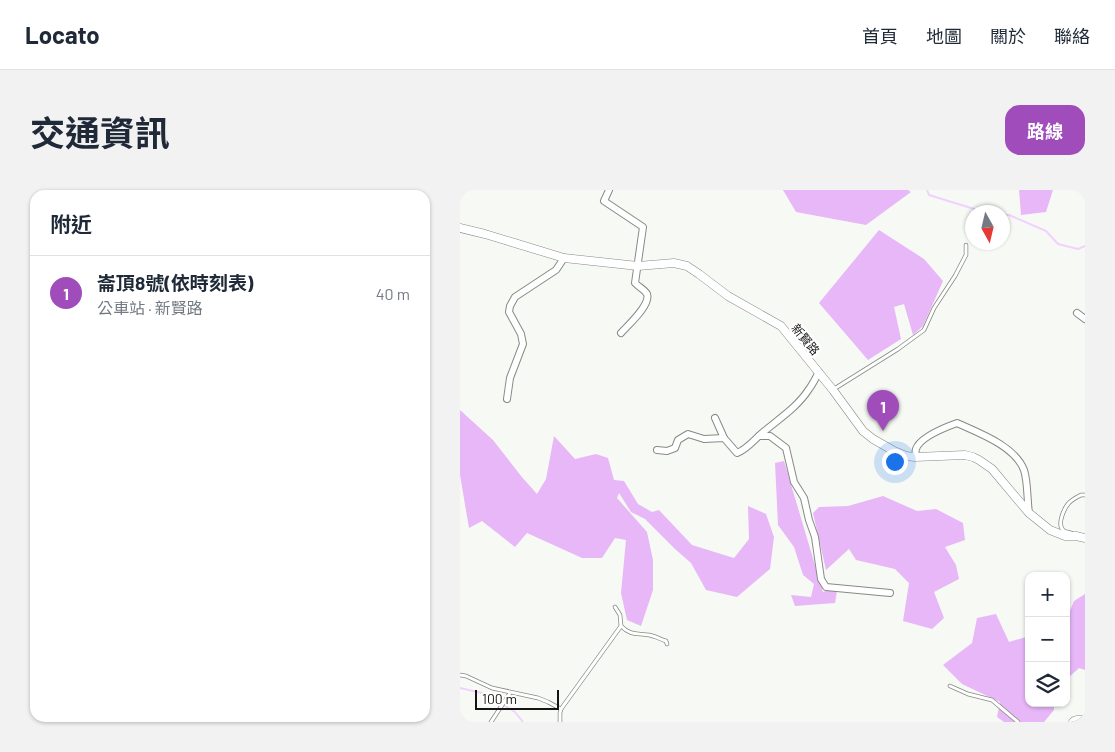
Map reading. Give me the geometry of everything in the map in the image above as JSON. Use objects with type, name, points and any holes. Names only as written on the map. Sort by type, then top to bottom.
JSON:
[{"type":"street","points":[[609,190],[604,200],[643,227],[636,284],[646,292],[647,300],[645,306],[621,333]]},
{"type":"street","name":"新賢路","points":[[460,228],[564,258],[638,266],[674,263],[687,266],[728,296],[781,326],[834,390],[864,431],[873,439],[902,455],[915,457],[965,455],[979,460],[992,469],[1029,513],[1050,530],[1065,536],[1085,538]]},
{"type":"street","points":[[507,399],[510,378],[523,344],[521,334],[509,312],[510,306],[515,297],[556,270],[564,258]]},
{"type":"street","points":[[1077,313],[1085,319]]},
{"type":"street","points":[[714,418],[724,438],[736,453],[741,452],[796,405],[809,389],[819,372]]},
{"type":"street","points":[[915,457],[916,448],[921,443],[936,431],[957,423],[995,440],[1012,454],[1025,472],[1029,513]]},
{"type":"street","points":[[657,450],[667,451],[675,448],[678,440],[688,434],[704,439],[724,438]]},
{"type":"street","points":[[759,436],[770,436],[786,448],[794,482],[804,498],[808,520],[815,536],[823,584],[826,587],[890,593]]},
{"type":"street","points":[[1073,722],[1085,721]]},
{"type":"lane","points":[[834,390],[924,330],[934,308],[955,276],[966,255],[966,250]]},
{"type":"lane","points":[[1076,536],[1063,530],[1061,520],[1069,502],[1081,495],[1085,496]]},
{"type":"lane","points":[[560,722],[561,709],[620,626],[620,615],[615,607]]},
{"type":"lane","points":[[620,626],[633,634],[650,635],[666,641],[667,644]]},
{"type":"lane","points":[[460,675],[475,679],[487,686],[538,698],[561,709]]},
{"type":"lane","points":[[950,686],[968,694],[992,700],[1018,722]]},
{"type":"lane","points":[[491,722],[510,692]]},
{"type":"shaded area","points":[[783,190],[908,190],[911,192],[866,225],[796,212]]},
{"type":"shaded area","points":[[1019,190],[1053,190],[1046,212],[1021,215]]},
{"type":"shaded area","points":[[879,230],[924,259],[943,281],[923,326],[913,335],[904,304],[894,307],[901,339],[868,360],[819,303]]},
{"type":"shaded area","points":[[460,410],[493,440],[537,494],[546,479],[554,436],[575,459],[596,454],[608,458],[614,480],[624,481],[638,504],[652,512],[659,510],[692,545],[734,558],[749,539],[748,506],[766,514],[774,537],[770,569],[737,597],[706,590],[691,563],[645,519],[631,512],[619,493],[617,498],[647,532],[653,560],[653,590],[641,626],[627,620],[621,593],[626,540],[615,538],[602,558],[582,558],[527,533],[515,547],[482,521],[469,528],[460,475]]},
{"type":"shaded area","points":[[784,461],[823,592],[838,585],[835,603],[795,606],[791,595],[811,597],[814,584],[803,575],[794,547],[778,525],[775,463]]},
{"type":"shaded area","points":[[883,496],[917,511],[936,509],[963,523],[965,540],[945,547],[956,565],[959,579],[934,592],[944,618],[932,629],[903,621],[909,583],[895,569],[856,560],[849,549],[826,570],[813,513],[819,507],[848,506]]},
{"type":"shaded area","points":[[1085,594],[1085,670],[1079,668],[1070,676],[1070,610],[1074,601]]},
{"type":"shaded area","points":[[996,614],[1009,642],[1025,637],[1025,707],[1054,707],[1054,710],[1044,722],[1004,722],[997,717],[1000,702],[962,684],[943,665],[972,643],[977,618]]},
{"type":"waterway","points":[[927,190],[929,195],[965,206]]},
{"type":"waterway","points":[[1010,215],[1046,231],[1058,244],[1078,249],[1085,246]]},
{"type":"waterway","points":[[460,688],[486,694],[515,712],[523,722]]},
{"type":"place","name":"崙頂8號(依時刻表)","points":[[883,431]]}]
